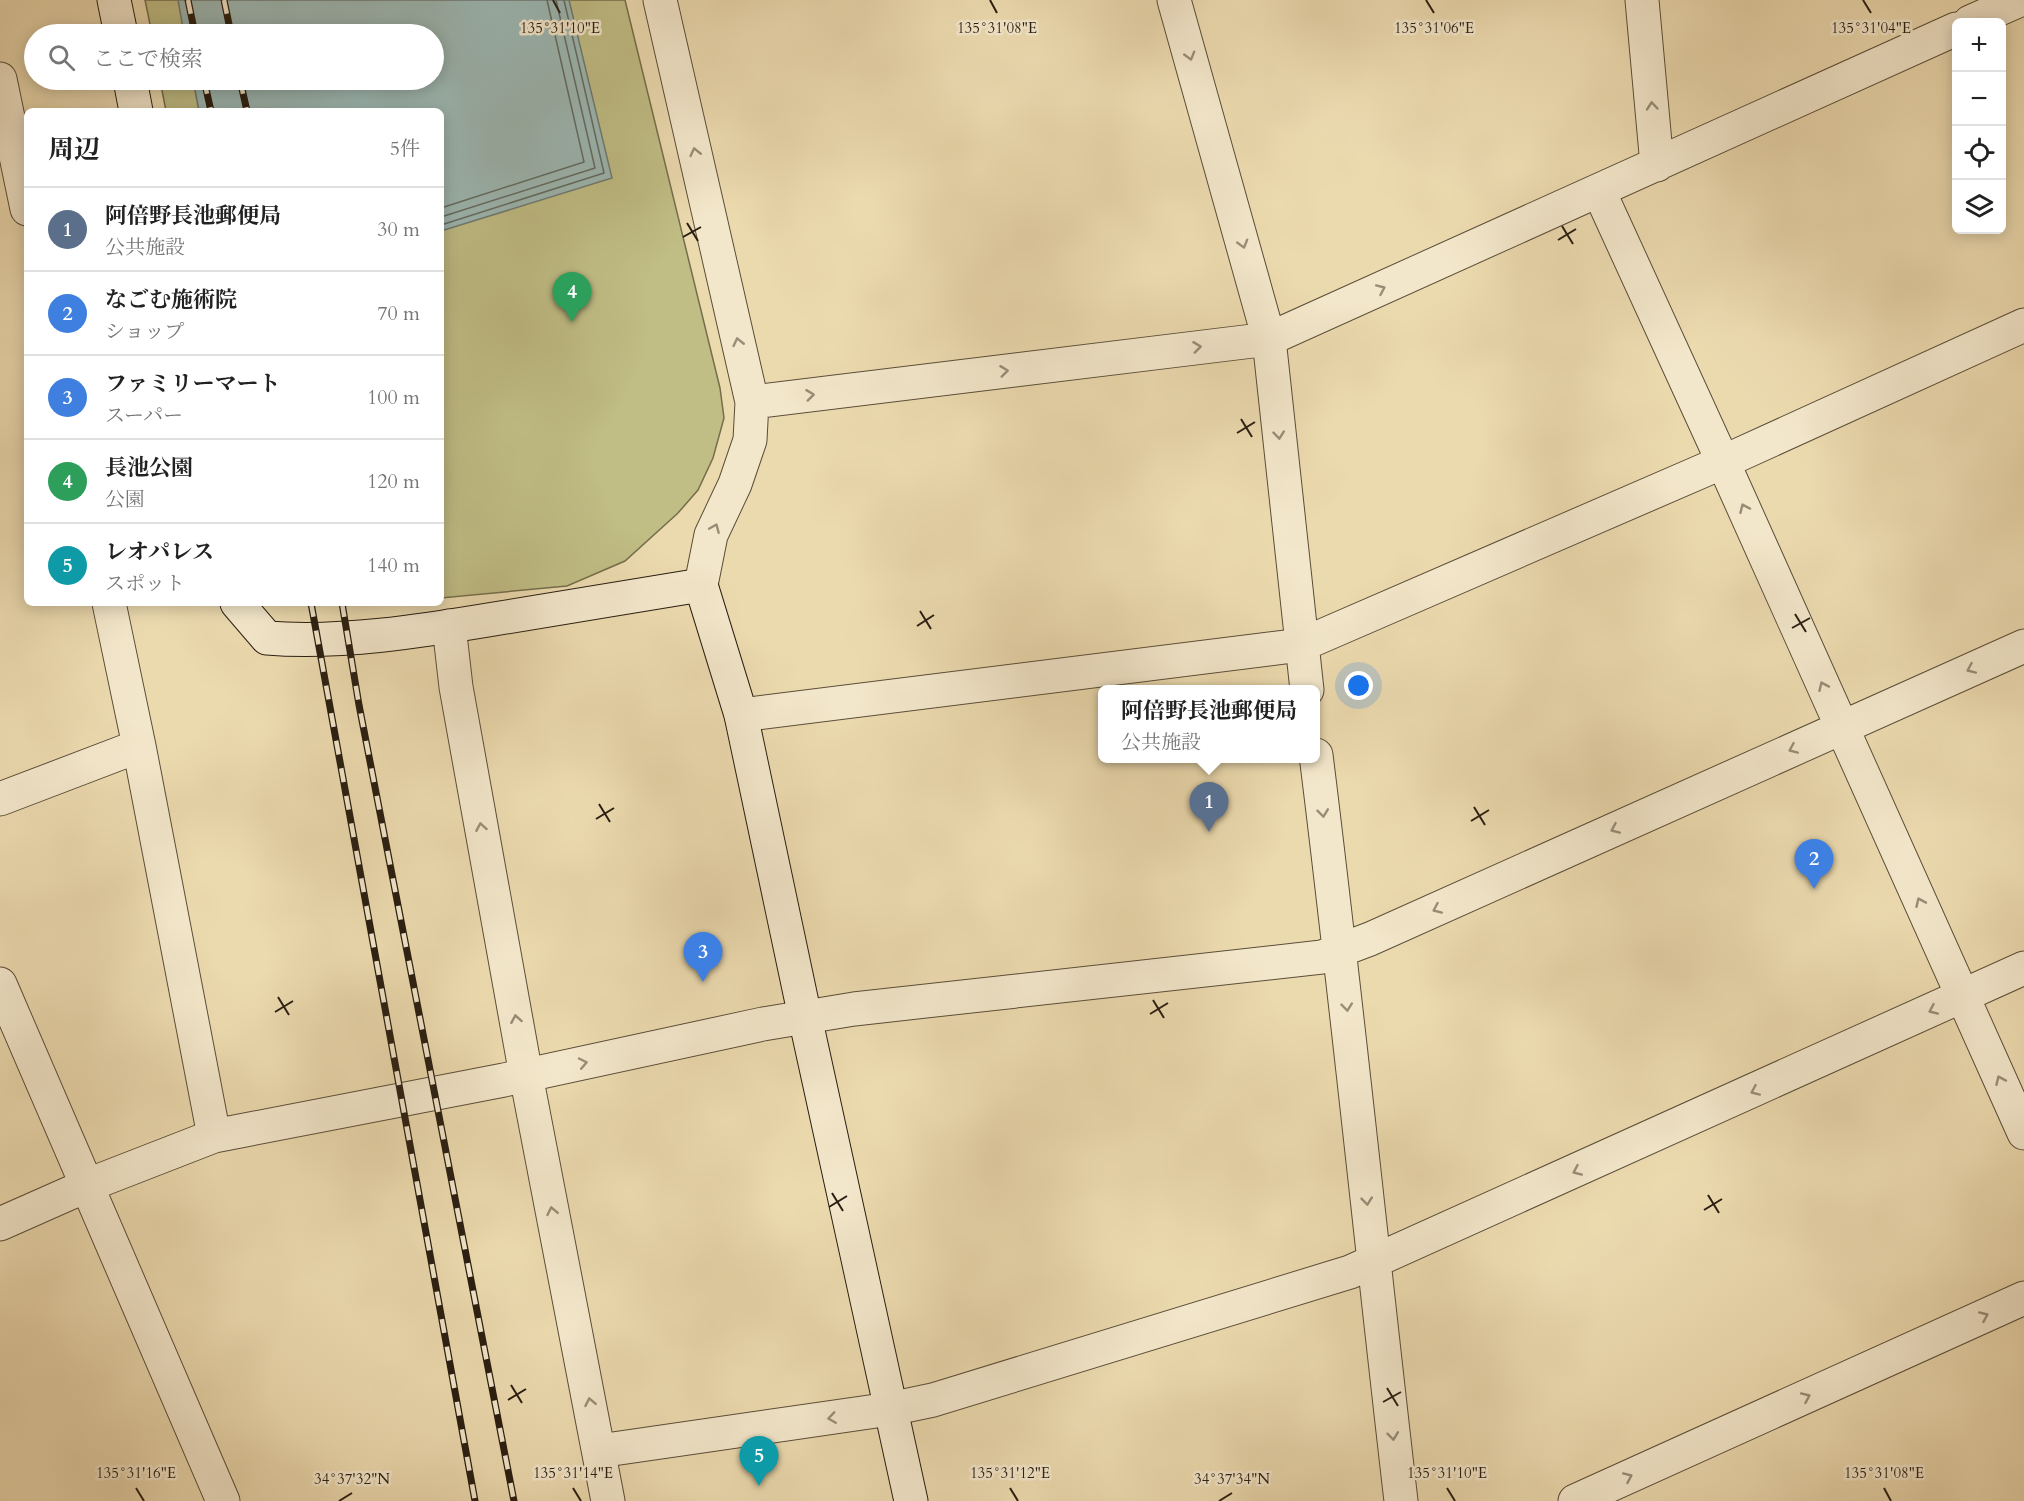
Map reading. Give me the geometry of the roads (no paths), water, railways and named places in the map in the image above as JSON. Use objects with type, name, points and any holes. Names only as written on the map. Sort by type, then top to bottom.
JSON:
[{"type":"street","points":[[114,0],[119,24]]},
{"type":"street","points":[[660,0],[752,402],[750,440],[735,484],[711,535],[701,585],[741,715],[911,1501]]},
{"type":"street","points":[[1174,0],[1269,339],[1306,685]]},
{"type":"street","points":[[1642,0],[1657,165]]},
{"type":"street","points":[[1979,18],[2020,0]]},
{"type":"street","points":[[752,402],[1269,339],[1952,31]]},
{"type":"street","points":[[0,79],[24,194]]},
{"type":"street","points":[[132,90],[135,108]]},
{"type":"street","points":[[1599,191],[2024,1133]]},
{"type":"street","points":[[741,715],[1301,645],[1723,462],[2024,325]]},
{"type":"street","points":[[240,606],[267,638],[291,640],[387,634],[449,626],[701,585]]},
{"type":"street","points":[[111,606],[214,1136]]},
{"type":"street","points":[[449,626],[456,687],[526,1075],[608,1501]]},
{"type":"street","points":[[0,1224],[88,1185],[214,1136],[526,1075],[763,1024],[854,1009],[1322,957],[1371,939],[2024,645]]},
{"type":"street","points":[[0,799],[139,746]]},
{"type":"street","points":[[1317,763],[1341,949],[1373,1263],[1401,1501]]},
{"type":"street","points":[[599,1451],[890,1409],[933,1400],[1350,1272],[2024,968]]},
{"type":"street","points":[[0,984],[222,1501]]},
{"type":"street","points":[[1575,1501],[2024,1298]]},
{"type":"water","points":[[178,0],[569,0],[612,178],[444,230],[444,108],[198,108],[195,90],[444,90],[444,24],[182,24]]},
{"type":"railway","points":[[188,0],[193,24]]},
{"type":"railway","points":[[224,0],[229,24]]},
{"type":"railway","points":[[206,90],[210,108]]},
{"type":"railway","points":[[242,90],[246,108]]},
{"type":"railway","points":[[312,606],[475,1501]]},
{"type":"railway","points":[[342,606],[359,705],[514,1501]]},
{"type":"place","name":"長池公園","points":[[572,322]]},
{"type":"place","name":"阿倍野長池郵便局","points":[[1209,832]]},
{"type":"place","name":"なごむ施術院","points":[[1814,889]]},
{"type":"place","name":"ファミリーマート","points":[[703,982]]},
{"type":"place","name":"レオパレス","points":[[759,1486]]}]
